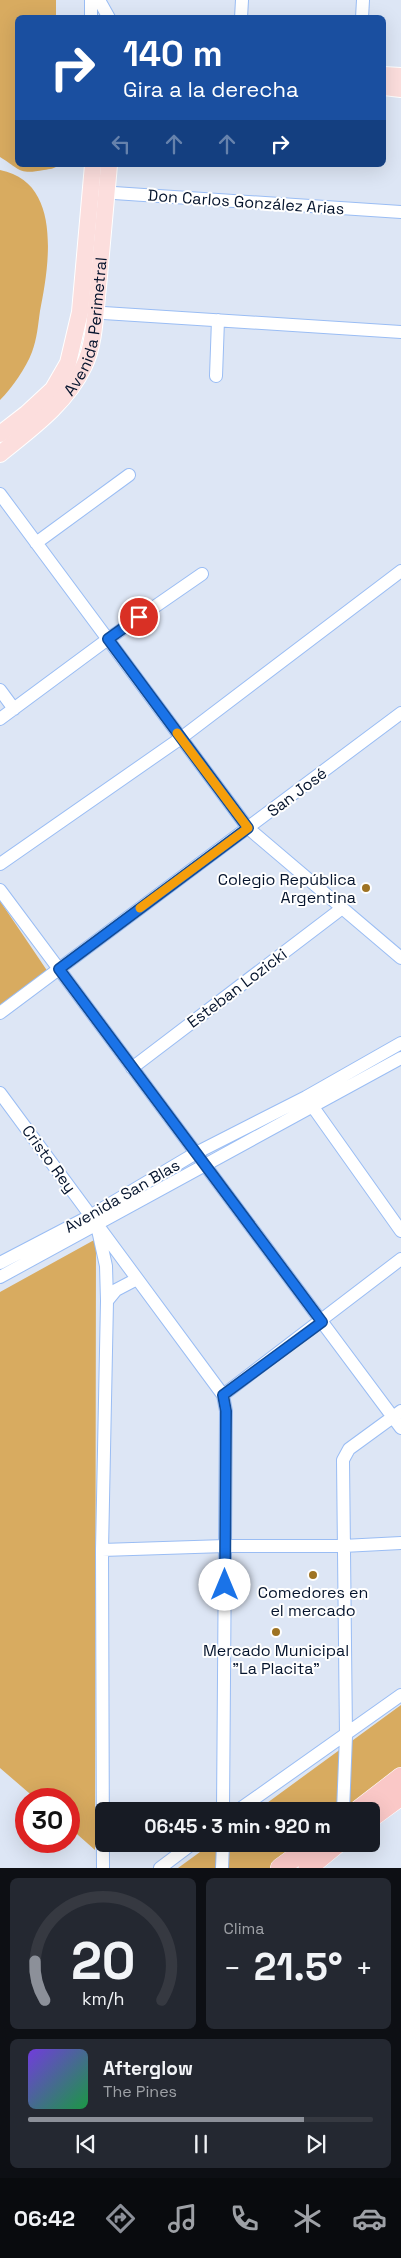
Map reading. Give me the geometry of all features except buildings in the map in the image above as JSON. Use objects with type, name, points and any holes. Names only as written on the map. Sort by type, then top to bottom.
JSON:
[{"type":"highway","points":[[369,1802],[401,1777]]},
{"type":"highway","points":[[380,1811],[401,1796]]},
{"type":"highway","points":[[280,1868],[302,1852]]},
{"type":"highway","points":[[308,1868],[327,1852]]},
{"type":"main road","points":[[386,75],[401,76]]},
{"type":"main road","points":[[386,87],[401,88]]},
{"type":"main road","name":"Avenida Perimetral","points":[[93,167],[99,192]]},
{"type":"main road","name":"Avenida Perimetral","points":[[0,454],[37,424],[60,402],[84,366],[90,350],[88,312],[99,192],[108,167]]},
{"type":"main road","name":"Avenida Perimetral","points":[[0,434],[26,414],[53,389],[68,363],[88,312]]},
{"type":"street","points":[[91,0],[91,15]]},
{"type":"street","points":[[99,0],[107,15]]},
{"type":"street","points":[[241,15],[242,0]]},
{"type":"street","points":[[362,15],[363,0]]},
{"type":"street","name":"Don Carlos González Arias","points":[[99,192],[401,212]]},
{"type":"street","points":[[88,312],[401,332]]},
{"type":"street","points":[[216,376],[218,320]]},
{"type":"street","points":[[36,543],[129,475]]},
{"type":"street","points":[[0,494],[248,828],[341,909],[401,958]]},
{"type":"street","points":[[0,864],[180,738],[401,571]]},
{"type":"street","points":[[0,719],[108,639],[202,574]]},
{"type":"street","points":[[0,690],[14,709]]},
{"type":"street","name":"San José","points":[[0,1013],[401,714]]},
{"type":"street","points":[[0,890],[322,1322],[397,1414],[401,1428]]},
{"type":"street","name":"Esteban Lozicki","points":[[132,1068],[341,909]]},
{"type":"street","name":"Avenida San Blas","points":[[0,1262],[94,1220],[204,1164],[401,1043]]},
{"type":"street","name":"Avenida San Blas","points":[[0,1277],[94,1220],[196,1153],[401,1058]]},
{"type":"street","name":"Cristo Rey","points":[[0,1093],[223,1395]]},
{"type":"street","points":[[309,1101],[401,1231]]},
{"type":"street","points":[[94,1220],[106,1266],[107,1301],[102,1550],[103,1868]]},
{"type":"street","points":[[223,1802],[226,1411],[223,1395],[322,1322],[401,1259]]},
{"type":"street","points":[[107,1301],[116,1290],[137,1279]]},
{"type":"street","points":[[344,1802],[346,1736],[343,1460],[349,1449],[397,1414]]},
{"type":"street","points":[[102,1550],[225,1546],[343,1546],[401,1543]]},
{"type":"street","points":[[250,1802],[346,1736],[401,1695]]},
{"type":"street","points":[[160,1868],[181,1852]]},
{"type":"street","points":[[222,1852],[222,1868]]},
{"type":"shaded area","points":[[0,0],[56,0],[56,15],[15,15],[15,167],[56,167],[29,172],[16,168],[0,157]]},
{"type":"shaded area","points":[[0,170],[20,178],[34,191],[43,208],[47,228],[48,250],[34,347],[14,384],[0,400]]},
{"type":"shaded area","points":[[0,901],[48,972],[0,1008]]},
{"type":"shaded area","points":[[96,1239],[95,1850],[80,1837],[80,1788],[23,1788],[0,1768],[0,1292]]},
{"type":"shaded area","points":[[401,1705],[401,1770],[360,1802],[268,1802]]},
{"type":"shaded area","points":[[200,1852],[295,1852],[274,1868],[178,1868]]},
{"type":"slow traffic","points":[[140,908],[248,828],[177,733]]},
{"type":"place","name":"Colegio República Argentina","points":[[366,888]]},
{"type":"place","name":"Comedores en el mercado","points":[[313,1575]]},
{"type":"place","name":"Mercado Municipal \"La Placita\"","points":[[276,1632]]},
{"type":"route","points":[[139,617],[108,639],[248,828],[59,969],[322,1322],[223,1395],[226,1411],[225,1585]]}]
